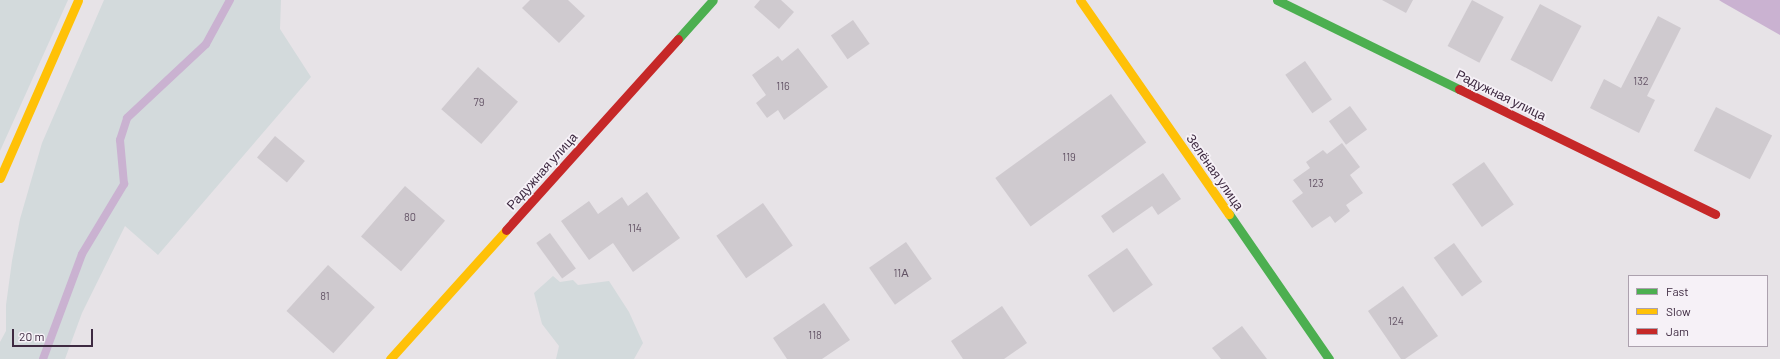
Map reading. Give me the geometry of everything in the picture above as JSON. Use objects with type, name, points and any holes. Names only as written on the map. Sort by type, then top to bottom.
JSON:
[{"type":"street","points":[[0,178],[78,0]]},
{"type":"street","name":"Радужная улица","points":[[390,359],[713,0]]},
{"type":"street","name":"Зелёная улица","points":[[1080,0],[1329,359]]},
{"type":"street","name":"Радужная улица","points":[[1276,0],[1714,214]]},
{"type":"shaded area","points":[[0,0],[68,0],[0,151]]},
{"type":"shaded area","points":[[104,0],[281,0],[280,29],[311,77],[158,255],[125,226],[82,313],[65,359],[0,359],[0,342],[6,331],[6,305],[20,219],[42,143]]},
{"type":"shaded area","points":[[1719,0],[1780,0],[1780,35],[1722,2]]},
{"type":"shaded area","points":[[553,276],[560,282],[573,280],[578,285],[609,281],[629,312],[643,343],[634,359],[556,359],[559,346],[542,324],[534,293]]},
{"type":"building","points":[[530,0],[568,0],[585,16],[559,43],[522,8]]},
{"type":"building","points":[[760,0],[781,0],[794,12],[779,29],[754,7]]},
{"type":"building","points":[[1382,0],[1413,0],[1406,13]]},
{"type":"building","points":[[1472,0],[1504,17],[1479,63],[1448,46]]},
{"type":"building","points":[[1540,4],[1581,26],[1552,82],[1510,60]]},
{"type":"building","points":[[1658,16],[1681,28],[1647,96],[1655,100],[1639,133],[1590,108],[1604,79],[1621,88]]},
{"type":"building","points":[[853,20],[870,44],[848,59],[831,35]]},
{"type":"building","points":[[798,48],[828,87],[784,120],[778,110],[767,118],[756,103],[766,95],[752,75],[778,56],[782,61]]},
{"type":"building","points":[[1305,61],[1332,100],[1312,113],[1285,75]]},
{"type":"building","points":[[478,67],[518,102],[481,144],[441,109]]},
{"type":"building","points":[[1111,94],[1146,143],[1031,227],[995,178]]},
{"type":"building","points":[[1350,106],[1367,129],[1346,145],[1329,121]]},
{"type":"building","points":[[1716,107],[1772,136],[1750,179],[1694,151]]},
{"type":"building","points":[[275,136],[305,161],[287,183],[257,157]]},
{"type":"building","points":[[1342,143],[1360,167],[1350,175],[1363,193],[1346,205],[1350,211],[1335,223],[1330,216],[1312,228],[1292,201],[1303,193],[1293,180],[1310,168],[1306,162],[1323,150],[1327,154]]},
{"type":"building","points":[[1484,162],[1514,205],[1482,227],[1452,184]]},
{"type":"building","points":[[1163,173],[1181,199],[1158,215],[1152,206],[1113,233],[1101,216]]},
{"type":"building","points":[[405,186],[445,221],[401,271],[361,237]]},
{"type":"building","points":[[647,192],[680,238],[633,272],[613,243],[589,260],[561,221],[589,201],[598,214],[622,197],[628,206]]},
{"type":"building","points":[[763,203],[793,246],[746,278],[716,236]]},
{"type":"building","points":[[550,233],[576,269],[562,279],[536,243]]},
{"type":"building","points":[[906,242],[932,279],[895,305],[869,268]]},
{"type":"building","points":[[1454,243],[1482,282],[1462,297],[1434,258]]},
{"type":"building","points":[[1127,248],[1153,285],[1113,312],[1088,276]]},
{"type":"building","points":[[328,265],[375,307],[333,353],[287,311]]},
{"type":"building","points":[[1403,286],[1438,336],[1405,359],[1401,359],[1368,311]]},
{"type":"building","points":[[824,303],[850,340],[822,359],[787,359],[773,338]]},
{"type":"building","points":[[1002,306],[1027,343],[1004,359],[963,359],[951,341]]},
{"type":"building","points":[[1242,326],[1267,359],[1221,359],[1212,348]]},
{"type":"waterway","points":[[43,359],[82,254],[124,184],[120,140],[127,118],[206,44],[230,0]]},
{"type":"traffic: fast","points":[[678,39],[713,0]]},
{"type":"traffic: fast","points":[[1277,0],[1459,89]]},
{"type":"traffic: fast","points":[[1229,214],[1329,359]]},
{"type":"traffic: slow","points":[[0,178],[78,0]]},
{"type":"traffic: slow","points":[[1080,0],[1229,214]]},
{"type":"traffic: slow","points":[[390,359],[506,230]]},
{"type":"traffic: jam","points":[[506,230],[678,39]]},
{"type":"traffic: jam","points":[[1459,89],[1715,214]]}]
